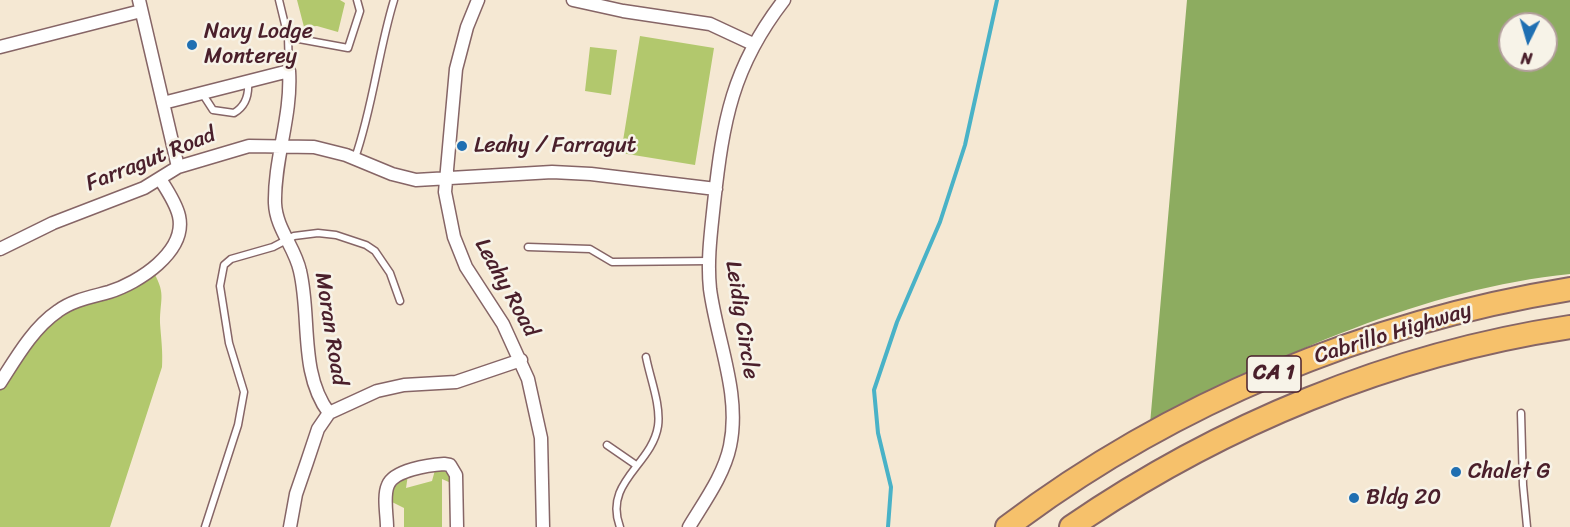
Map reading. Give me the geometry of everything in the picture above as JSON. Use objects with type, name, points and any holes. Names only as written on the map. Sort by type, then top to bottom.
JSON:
[{"type":"highway","name":"Cabrillo Highway","points":[[1007,527],[1060,489],[1128,447],[1196,409],[1276,372],[1414,324],[1506,301],[1570,289]]},
{"type":"highway","name":"Cabrillo Highway","points":[[1071,527],[1135,486],[1202,448],[1328,392],[1439,355],[1570,327]]},
{"type":"street","name":"Leahy Road","points":[[478,0],[467,27],[456,69],[446,179],[447,207],[459,252],[472,278],[492,306],[521,360],[528,379],[541,438],[543,527]]},
{"type":"street","points":[[573,0],[623,11],[710,24],[753,44]]},
{"type":"street","name":"Leidig Circle","points":[[689,527],[726,459],[733,420],[710,288],[709,261],[716,189],[730,102],[753,44],[784,0]]},
{"type":"street","points":[[0,47],[140,5],[178,167]]},
{"type":"street","points":[[163,103],[290,71]]},
{"type":"street","name":"Moran Road","points":[[290,71],[291,93],[275,204],[280,227],[298,263],[306,297],[308,356],[320,401],[329,413]]},
{"type":"street","name":"Farragut Road","points":[[0,249],[53,223],[144,188],[178,167],[231,150],[282,145],[314,147],[355,159],[405,178],[446,179],[552,172],[591,174],[716,189]]},
{"type":"street","points":[[0,382],[40,326],[57,311],[80,300],[120,288],[151,268],[168,253],[180,229],[179,215],[160,178]]},
{"type":"street","points":[[290,527],[296,494],[318,429],[329,413],[383,389],[456,382],[521,360]]},
{"type":"street","points":[[387,527],[387,491],[391,481],[399,475],[444,464],[450,465],[456,475],[457,527]]},
{"type":"lane","points":[[279,0],[288,38],[290,71]]},
{"type":"lane","points":[[288,38],[348,48],[360,10],[357,0]]},
{"type":"lane","points":[[355,159],[371,104],[383,35],[394,0]]},
{"type":"lane","points":[[202,93],[213,110],[234,113],[239,110],[247,98],[248,82]]},
{"type":"lane","points":[[205,527],[238,424],[244,392],[229,343],[220,286],[224,266],[231,259],[273,247],[286,239],[302,234],[336,235],[366,245],[384,261],[395,283],[400,301]]},
{"type":"lane","points":[[528,247],[590,249],[612,262],[709,261]]},
{"type":"lane","points":[[620,527],[616,515],[616,501],[658,427],[657,408],[646,357]]},
{"type":"lane","points":[[1521,413],[1522,485],[1527,527]]},
{"type":"lane","points":[[608,445],[636,465]]},
{"type":"green space","points":[[297,0],[340,0],[345,3],[338,32],[317,26],[304,27]]},
{"type":"green space","points":[[1187,0],[1570,0],[1570,274],[1516,282],[1408,309],[1300,350],[1198,398],[1150,424]]},
{"type":"green space","points":[[640,36],[714,48],[695,165],[621,153]]},
{"type":"green space","points":[[590,47],[617,50],[611,95],[585,91]]},
{"type":"green space","points":[[151,268],[162,295],[160,323],[162,367],[110,527],[0,527],[0,383],[41,326]]},
{"type":"green space","points":[[439,469],[450,474],[451,483],[442,479],[442,527],[404,527],[404,508],[392,502],[393,488],[408,475],[406,488],[432,481],[435,470]]},
{"type":"waterway","points":[[888,527],[891,487],[878,433],[874,390],[897,322],[940,222],[965,145],[997,0]]},
{"type":"place","name":"Navy Lodge Monterey","points":[[192,45]]},
{"type":"place","name":"Leahy / Farragut","points":[[462,146]]},
{"type":"place","name":"Chalet G","points":[[1456,472]]},
{"type":"place","name":"Bldg 20","points":[[1354,498]]}]
